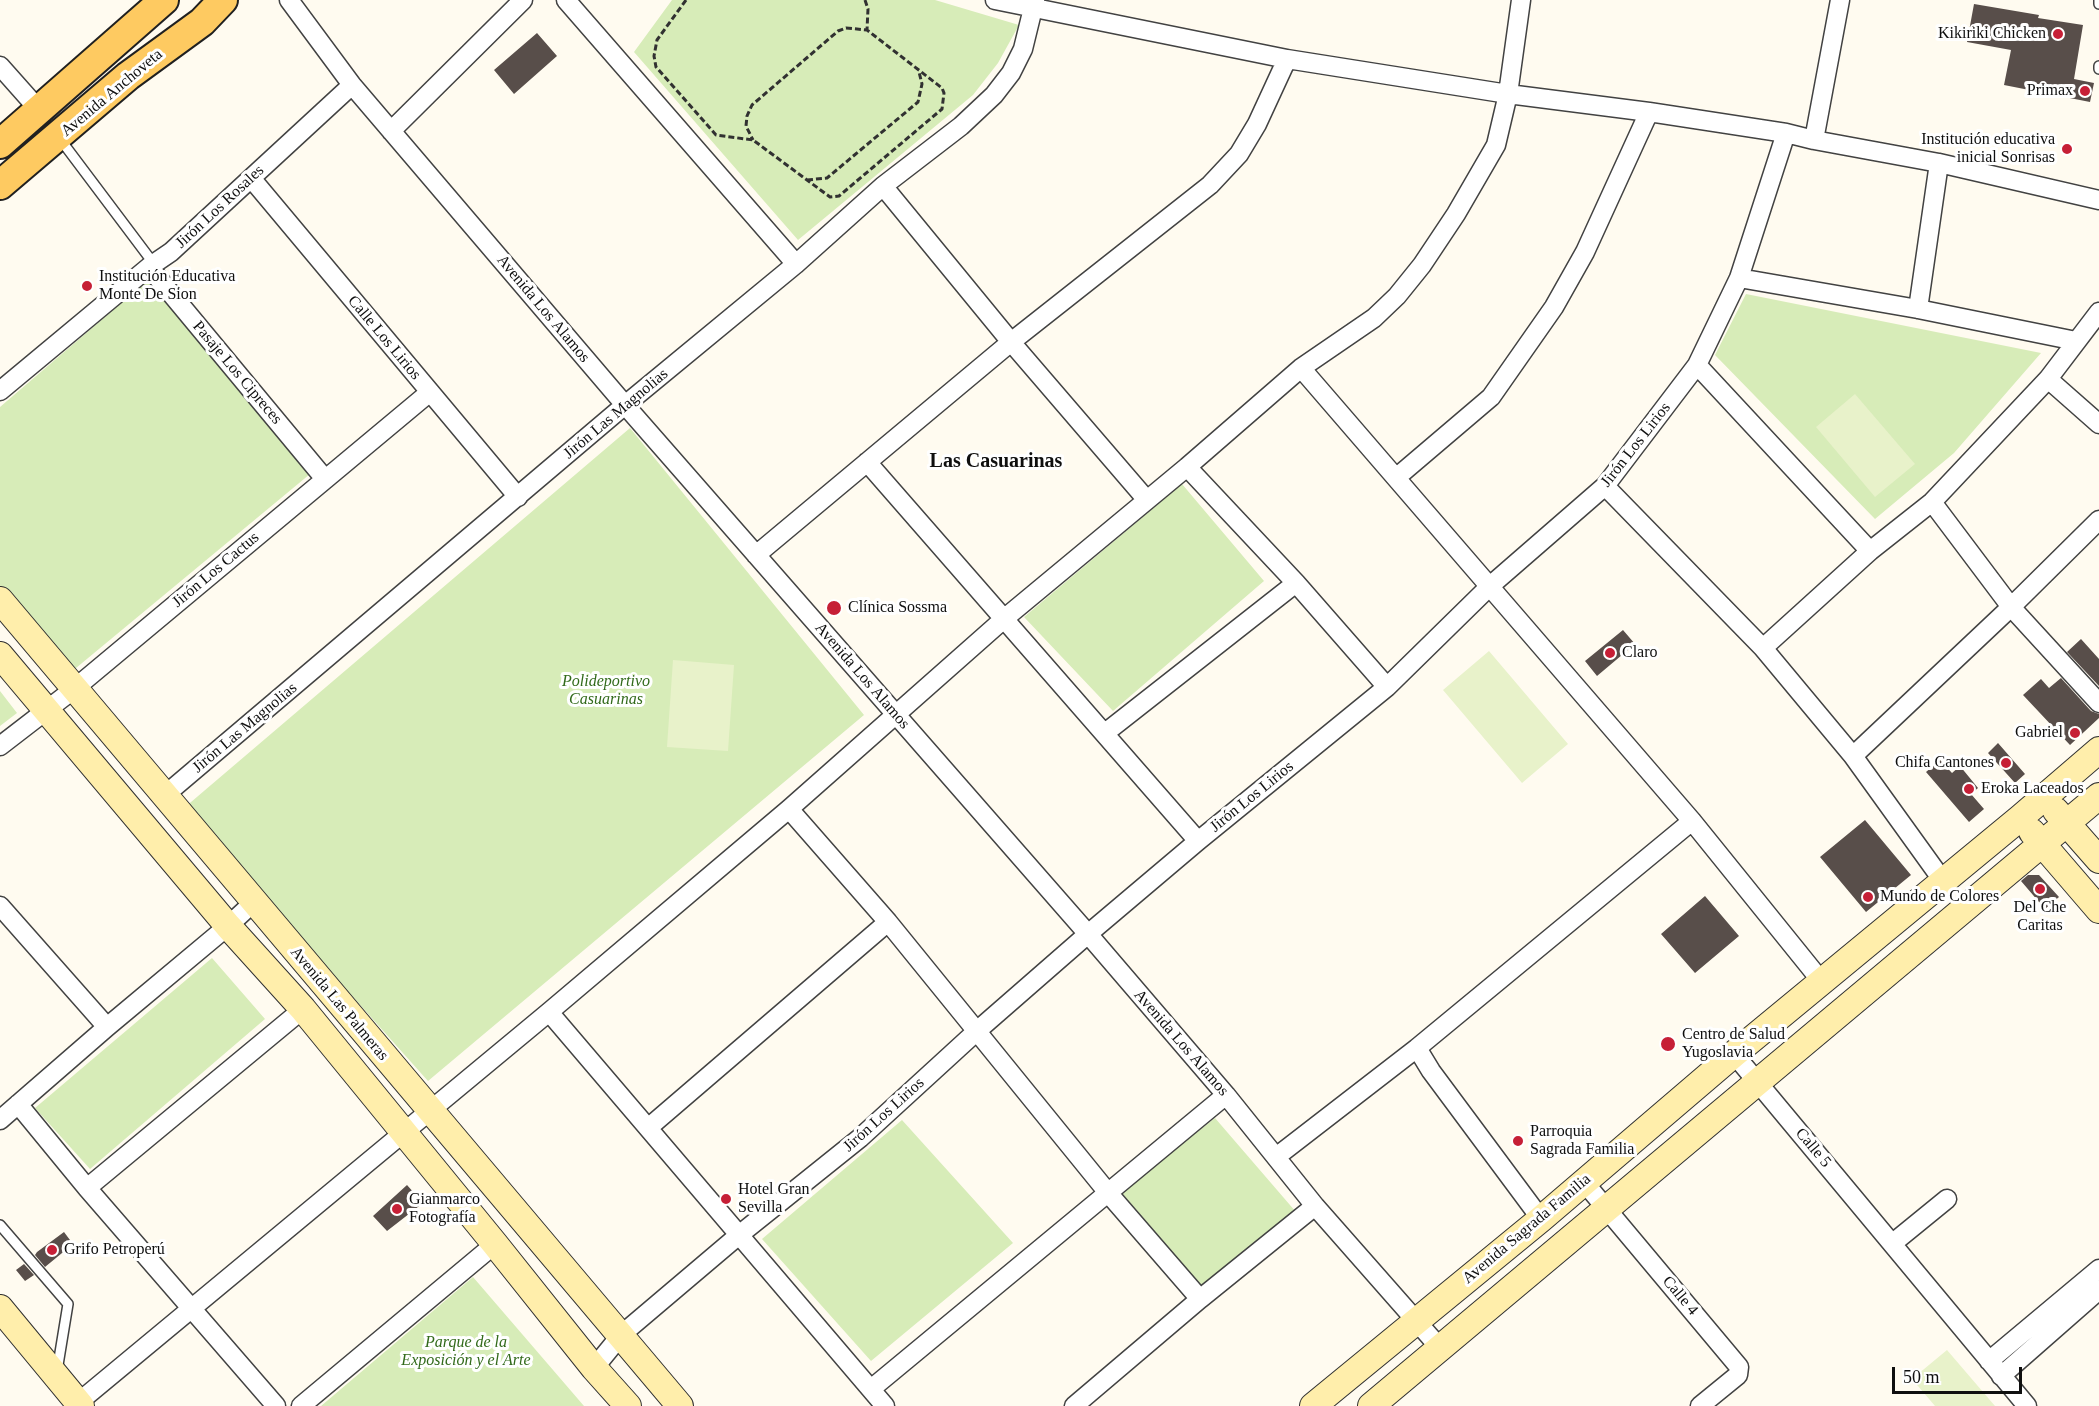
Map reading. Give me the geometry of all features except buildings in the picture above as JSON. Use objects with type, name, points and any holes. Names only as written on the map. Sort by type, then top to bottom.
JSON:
[{"type":"main road","name":"Avenida Anchoveta","points":[[0,144],[164,0]]},
{"type":"main road","name":"Avenida Anchoveta","points":[[0,185],[128,75],[202,22],[223,0]]},
{"type":"main road","name":"Avenida Las Palmeras","points":[[0,600],[680,1406]]},
{"type":"main road","name":"Avenida Las Palmeras","points":[[0,655],[228,926],[303,1009],[594,1368],[628,1406]]},
{"type":"main road","name":"Avenida Sagrada Familia","points":[[1313,1406],[1541,1219],[1734,1054],[2099,750]]},
{"type":"main road","points":[[1371,1406],[1608,1210],[1757,1081],[2099,796]]},
{"type":"main road","points":[[2043,797],[2099,860]]},
{"type":"main road","points":[[2020,818],[2099,910]]},
{"type":"main road","points":[[0,1308],[78,1405]]},
{"type":"street","name":"Avenida Los Alamos","points":[[289,0],[352,85],[391,131],[625,405],[1088,934],[1226,1095],[1315,1206],[1440,1348]]},
{"type":"street","points":[[391,131],[523,0]]},
{"type":"street","points":[[566,0],[796,264]]},
{"type":"street","points":[[995,0],[1035,5],[1287,59],[1508,94],[1786,133],[1939,163],[2099,200]]},
{"type":"street","points":[[78,1405],[789,809],[1005,618],[1187,467],[1301,368],[1374,318],[1397,296],[1422,265],[1456,214],[1496,145],[1508,94],[1521,0]]},
{"type":"street","points":[[1814,140],[1840,0]]},
{"type":"street","name":"Jirón Las Magnolias","points":[[165,795],[625,405],[796,264],[883,186],[961,126],[994,95],[1011,73],[1023,50],[1035,5]]},
{"type":"street","points":[[756,555],[1011,342],[1210,185],[1239,154],[1257,124],[1287,59]]},
{"type":"street","points":[[0,66],[40,111]]},
{"type":"street","name":"Jirón Los Rosales","points":[[0,392],[171,252],[352,85]]},
{"type":"street","points":[[1397,477],[1491,397],[1554,307],[1585,252],[1649,112]]},
{"type":"street","name":"Jirón Los Lirios","points":[[594,1368],[621,1335],[739,1235],[860,1138],[978,1030],[1088,934],[1387,687],[1490,586],[1605,486],[1697,365],[1739,278],[1786,133]]},
{"type":"street","points":[[1918,309],[1939,163]]},
{"type":"street","name":"Calle Los Lirios","points":[[250,178],[518,497]]},
{"type":"street","points":[[883,186],[1011,342],[1146,499]]},
{"type":"street","name":"Pasaje Los Cipreces","points":[[152,266],[325,478]]},
{"type":"street","points":[[1739,278],[1918,309],[2076,341]]},
{"type":"street","points":[[1763,648],[1870,551],[1932,502],[2048,379],[2099,312]]},
{"type":"street","points":[[1697,365],[1870,551]]},
{"type":"street","points":[[1301,368],[1692,821],[1822,982]]},
{"type":"street","points":[[2048,379],[2099,424]]},
{"type":"street","name":"Jirón Los Cactus","points":[[0,746],[74,688],[430,392]]},
{"type":"street","points":[[867,462],[1198,841]]},
{"type":"street","points":[[1187,467],[1296,583],[1387,687]]},
{"type":"street","points":[[1605,486],[1763,648],[1853,756],[1943,881]]},
{"type":"street","points":[[1932,502],[2011,607],[2099,703]]},
{"type":"street","points":[[1853,756],[2011,607],[2099,520]]},
{"type":"street","points":[[1105,733],[1296,583]]},
{"type":"street","points":[[789,809],[888,922],[1109,1194],[1200,1299]]},
{"type":"street","points":[[1276,1157],[1417,1048],[1692,821]]},
{"type":"street","points":[[0,1120],[254,902]]},
{"type":"street","points":[[4,918],[107,1027]]},
{"type":"street","points":[[648,1128],[888,922]]},
{"type":"street","points":[[87,1188],[303,1009]]},
{"type":"street","points":[[549,1011],[885,1406]]},
{"type":"street","points":[[1417,1048],[1431,1071],[1541,1219]]},
{"type":"street","name":"Calle 5","points":[[1734,1054],[2027,1406]]},
{"type":"street","points":[[871,1389],[1226,1095]]},
{"type":"street","points":[[18,1104],[87,1188],[276,1406]]},
{"type":"street","name":"Calle 4","points":[[1584,1182],[1739,1367],[1738,1375],[1700,1406]]},
{"type":"street","points":[[1893,1243],[1947,1199]]},
{"type":"street","points":[[1074,1406],[1200,1299],[1315,1206]]},
{"type":"street","points":[[301,1406],[495,1244]]},
{"type":"street","points":[[2001,1377],[2099,1269]]},
{"type":"street","points":[[1989,1360],[2072,1301],[2099,1290]]},
{"type":"lane","name":"Pasaje Los Cipreces","points":[[58,137],[152,266]]},
{"type":"lane","points":[[0,1224],[68,1304],[56,1376]]},
{"type":"path","points":[[686,0],[657,40],[654,56],[656,67],[716,135],[753,140]]},
{"type":"path","points":[[865,0],[868,9],[867,30]]},
{"type":"path","points":[[853,27],[867,30],[931,79],[942,88],[944,93],[942,109],[839,196],[830,197],[753,140],[746,126],[752,105],[838,31],[853,27]]},
{"type":"path","points":[[806,180],[827,178],[918,102],[922,84],[919,70]]},
{"type":"path","points":[[922,84],[931,79]]},
{"type":"path","points":[[819,189],[823,179]]},
{"type":"green space","points":[[672,0],[935,0],[1019,25],[998,63],[973,95],[798,240],[634,52]]},
{"type":"green space","points":[[148,280],[310,474],[70,673],[0,591],[0,407]]},
{"type":"green space","points":[[1746,294],[2041,353],[1954,453],[1875,519],[1715,355]]},
{"type":"green space","points":[[1855,394],[1915,464],[1875,497],[1816,427]]},
{"type":"green space","name":"Polideportivo Casuarinas","points":[[630,428],[864,715],[428,1081],[184,808]]},
{"type":"green space","points":[[1182,484],[1264,581],[1113,711],[1024,617]]},
{"type":"green space","points":[[1489,651],[1568,744],[1522,783],[1443,690]]},
{"type":"green space","points":[[673,660],[734,665],[728,751],[667,747]]},
{"type":"green space","points":[[0,691],[17,713],[0,726]]},
{"type":"green space","points":[[212,958],[265,1019],[90,1169],[35,1108]]},
{"type":"green space","points":[[1215,1118],[1296,1212],[1203,1288],[1121,1192]]},
{"type":"green space","points":[[902,1120],[1013,1243],[871,1361],[762,1239]]},
{"type":"green space","name":"Parque de la Exposición y el Arte","points":[[473,1277],[584,1406],[321,1406]]},
{"type":"green space","points":[[1947,1350],[1995,1406],[1935,1406],[1912,1379]]},
{"type":"place","name":"Kikiriki Chicken","points":[[2058,34]]},
{"type":"place","name":"Primax","points":[[2085,91]]},
{"type":"place","name":"Institución educativa inicial Sonrisas","points":[[2067,149]]},
{"type":"place","name":"Institución Educativa Monte De Sion","points":[[87,286]]},
{"type":"place","name":"Clínica Sossma","points":[[834,608]]},
{"type":"place","name":"Claro","points":[[1610,653]]},
{"type":"place","name":"Gabriel","points":[[2075,733]]},
{"type":"place","name":"Chifa Cantones","points":[[2006,763]]},
{"type":"place","name":"Eroka Laceados","points":[[1969,789]]},
{"type":"place","name":"Del Che Caritas","points":[[2040,889]]},
{"type":"place","name":"Mundo de Colores","points":[[1868,897]]},
{"type":"place","name":"Centro de Salud Yugoslavia","points":[[1668,1044]]},
{"type":"place","name":"Parroquia Sagrada Familia","points":[[1518,1141]]},
{"type":"place","name":"Hotel Gran Sevilla","points":[[726,1199]]},
{"type":"place","name":"Gianmarco Fotografía","points":[[397,1209]]},
{"type":"place","name":"Grifo Petroperú","points":[[52,1250]]},
{"type":"district","name":"Las Casuarinas","points":[[996,462]]}]
